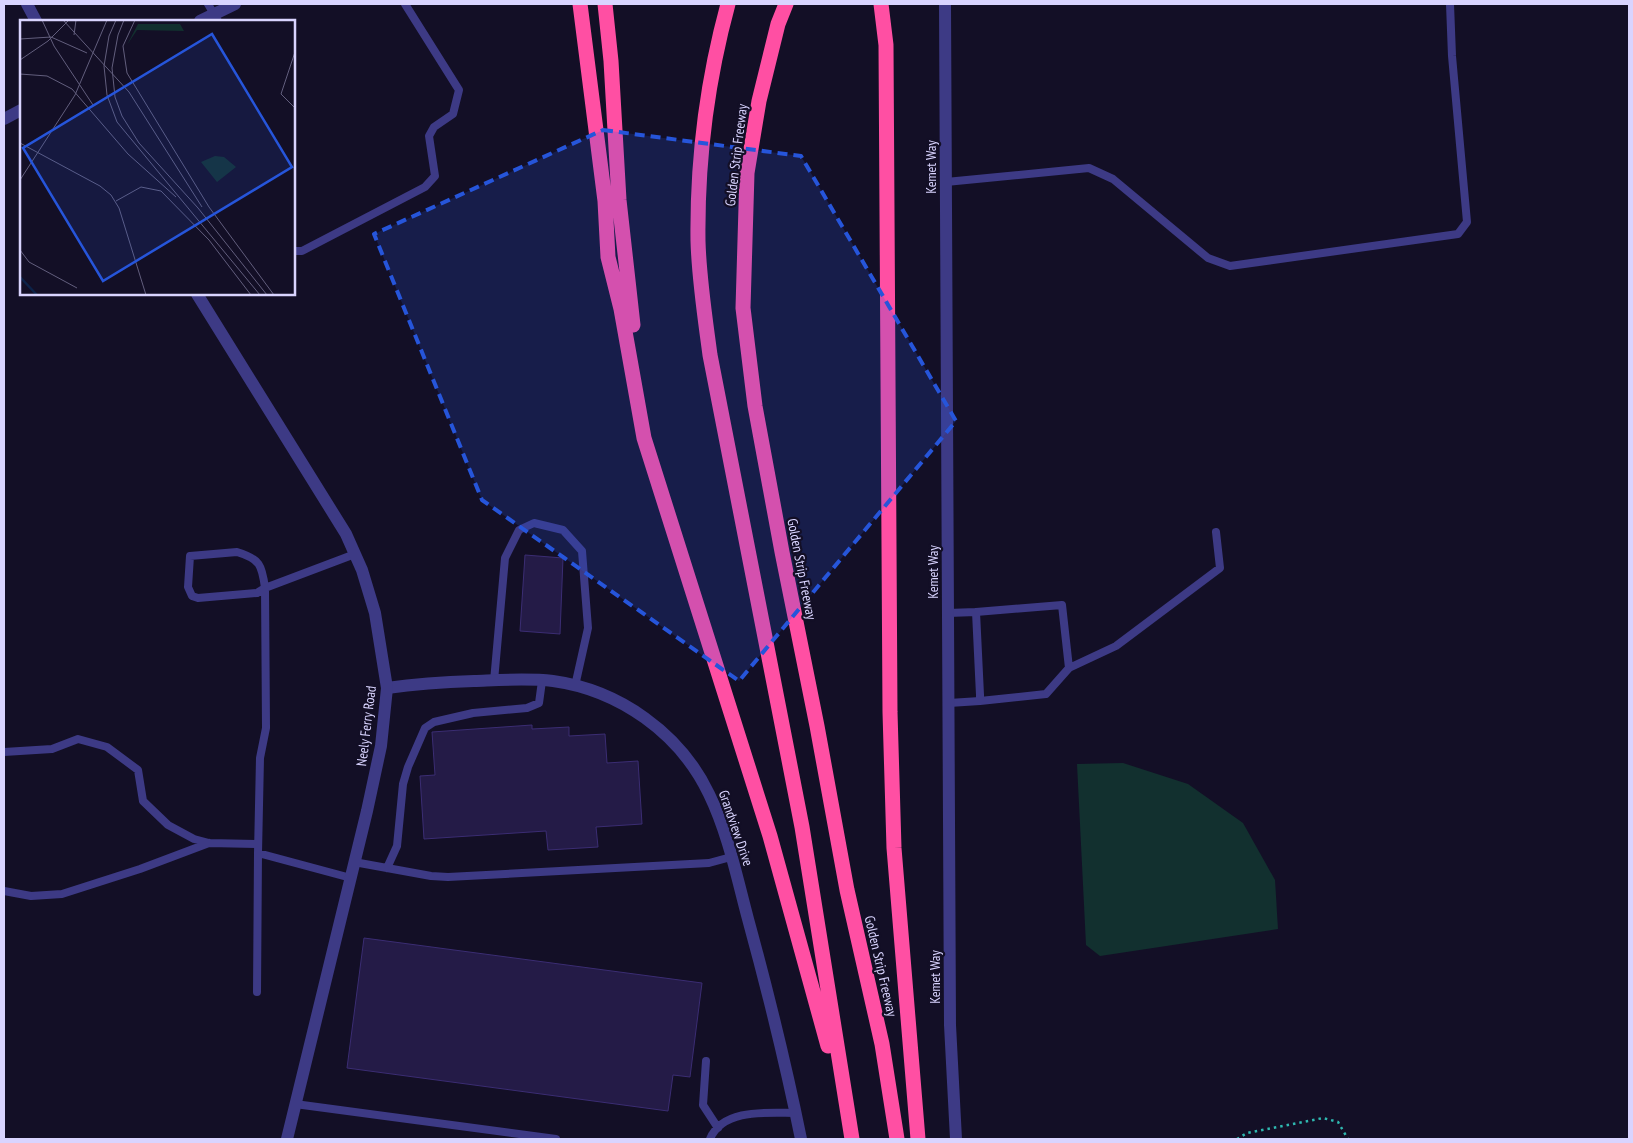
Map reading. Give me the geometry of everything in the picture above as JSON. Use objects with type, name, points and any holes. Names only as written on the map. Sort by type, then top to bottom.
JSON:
[{"type":"highway","points":[[580,4],[605,201],[608,257],[621,309],[644,438],[770,836],[847,1115]]},
{"type":"highway","points":[[605,4],[611,61],[619,200],[644,438]]},
{"type":"highway","points":[[728,4],[710,83],[703,135],[699,193],[701,281],[710,355],[802,827],[852,1139]]},
{"type":"highway","name":"Golden Strip Freeway","points":[[786,4],[778,24],[759,101],[747,173],[743,308],[755,406],[782,552],[817,726],[847,890],[882,1044],[897,1139]]},
{"type":"highway","points":[[882,4],[886,45],[890,702],[894,839],[904,992],[918,1139]]},
{"type":"street","points":[[27,4],[35,20]]},
{"type":"street","points":[[202,20],[213,13],[236,4]]},
{"type":"street","name":"Kemet Way","points":[[945,4],[950,1025],[956,1139]]},
{"type":"street","points":[[4,119],[20,111]]},
{"type":"street","name":"Neely Ferry Road","points":[[198,295],[323,495],[354,554],[375,613],[388,688],[381,746],[287,1139]]},
{"type":"street","name":"Grandview Drive","points":[[388,688],[420,683],[494,681],[542,681],[575,686],[600,694],[635,712],[660,730],[680,750],[709,794],[731,858],[769,998],[801,1139]]},
{"type":"lane","points":[[295,251],[302,251],[425,187],[435,176],[429,136],[431,130],[453,114],[458,90],[405,4]]},
{"type":"lane","points":[[946,182],[1089,168],[1113,179],[1208,258],[1230,266],[1458,234],[1467,222],[1452,56],[1450,4]]},
{"type":"lane","points":[[494,681],[505,558],[518,530],[534,523],[563,530],[582,550],[588,628],[575,686]]},
{"type":"lane","points":[[949,703],[1046,694],[1069,668],[1116,646],[1220,568],[1216,532]]},
{"type":"lane","points":[[257,992],[260,758],[266,728],[265,588],[262,567],[250,556],[237,552],[190,556],[188,587],[192,596],[198,598],[257,593],[265,588],[354,554]]},
{"type":"lane","points":[[948,613],[1062,606],[1069,668]]},
{"type":"lane","points":[[976,612],[980,701]]},
{"type":"lane","points":[[387,868],[397,846],[403,784],[408,767],[425,728],[434,722],[473,713],[527,708],[539,703],[542,681]]},
{"type":"lane","points":[[4,752],[52,749],[78,740],[107,747],[138,770],[143,801],[168,825],[194,839],[209,843],[258,849],[350,878]]},
{"type":"lane","points":[[4,891],[31,896],[62,894],[140,869],[209,843]]},
{"type":"lane","points":[[354,862],[448,876],[709,863],[731,858]]},
{"type":"lane","points":[[706,1061],[703,1105],[718,1128]]},
{"type":"lane","points":[[295,1104],[514,1137],[556,1139]]},
{"type":"lane","points":[[710,1139],[714,1131],[732,1118],[762,1113],[796,1113]]},
{"type":"path","points":[[1237,1139],[1247,1132],[1323,1118],[1338,1122],[1348,1139]]},
{"type":"highlighted area","points":[[603,130],[801,156],[956,421],[739,681],[482,500],[374,234]]},
{"type":"green space","points":[[1123,763],[1188,784],[1243,823],[1275,880],[1278,929],[1100,956],[1086,945],[1077,764]]},
{"type":"building","points":[[525,555],[563,558],[560,634],[520,631]]},
{"type":"building","points":[[532,725],[532,729],[569,727],[569,736],[605,734],[607,763],[638,761],[642,824],[596,827],[598,847],[548,850],[546,831],[424,839],[420,776],[435,775],[432,732]]},
{"type":"building","points":[[364,938],[702,983],[690,1077],[673,1075],[668,1111],[347,1068]]}]
